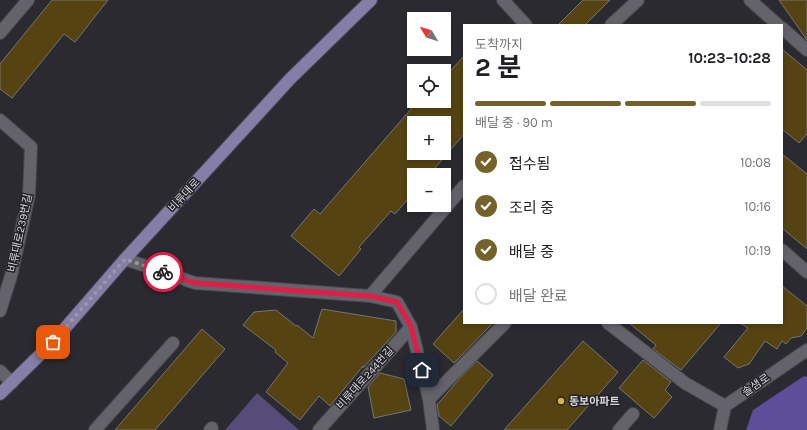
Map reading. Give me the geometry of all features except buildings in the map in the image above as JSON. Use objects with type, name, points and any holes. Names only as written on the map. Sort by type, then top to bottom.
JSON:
[{"type":"main road","name":"비류대로","points":[[0,394],[53,342],[125,259],[290,79],[370,0]]},
{"type":"street","points":[[0,33],[28,0]]},
{"type":"street","points":[[502,0],[525,24]]},
{"type":"street","points":[[612,24],[638,0]]},
{"type":"street","points":[[750,0],[777,24]]},
{"type":"street","points":[[783,28],[802,38],[807,50]]},
{"type":"street","name":"비류대로239번길","points":[[0,120],[31,147],[29,195],[11,276],[0,311]]},
{"type":"street","points":[[370,296],[463,187]]},
{"type":"street","points":[[783,251],[807,272]]},
{"type":"street","points":[[125,259],[195,283],[370,296],[397,302],[411,326],[429,399],[433,430]]},
{"type":"street","points":[[429,399],[504,324]]},
{"type":"street","points":[[609,324],[685,383],[725,406],[720,430]]},
{"type":"street","name":"비류대로244번길","points":[[319,430],[411,326]]},
{"type":"street","points":[[95,430],[173,344]]},
{"type":"street","name":"솔샘로","points":[[725,406],[807,350]]},
{"type":"street","points":[[0,371],[12,383]]},
{"type":"street","points":[[619,430],[634,414]]},
{"type":"shaded area","points":[[804,376],[807,377],[807,430],[746,430],[753,410]]},
{"type":"shaded area","points":[[257,393],[299,430],[225,430]]},
{"type":"way so far","points":[[53,342],[125,259],[163,272]]},
{"type":"place","name":"동보아파트","points":[[561,401]]},
{"type":"route","points":[[163,272],[195,283],[370,296],[397,302],[411,326],[422,370]]}]
